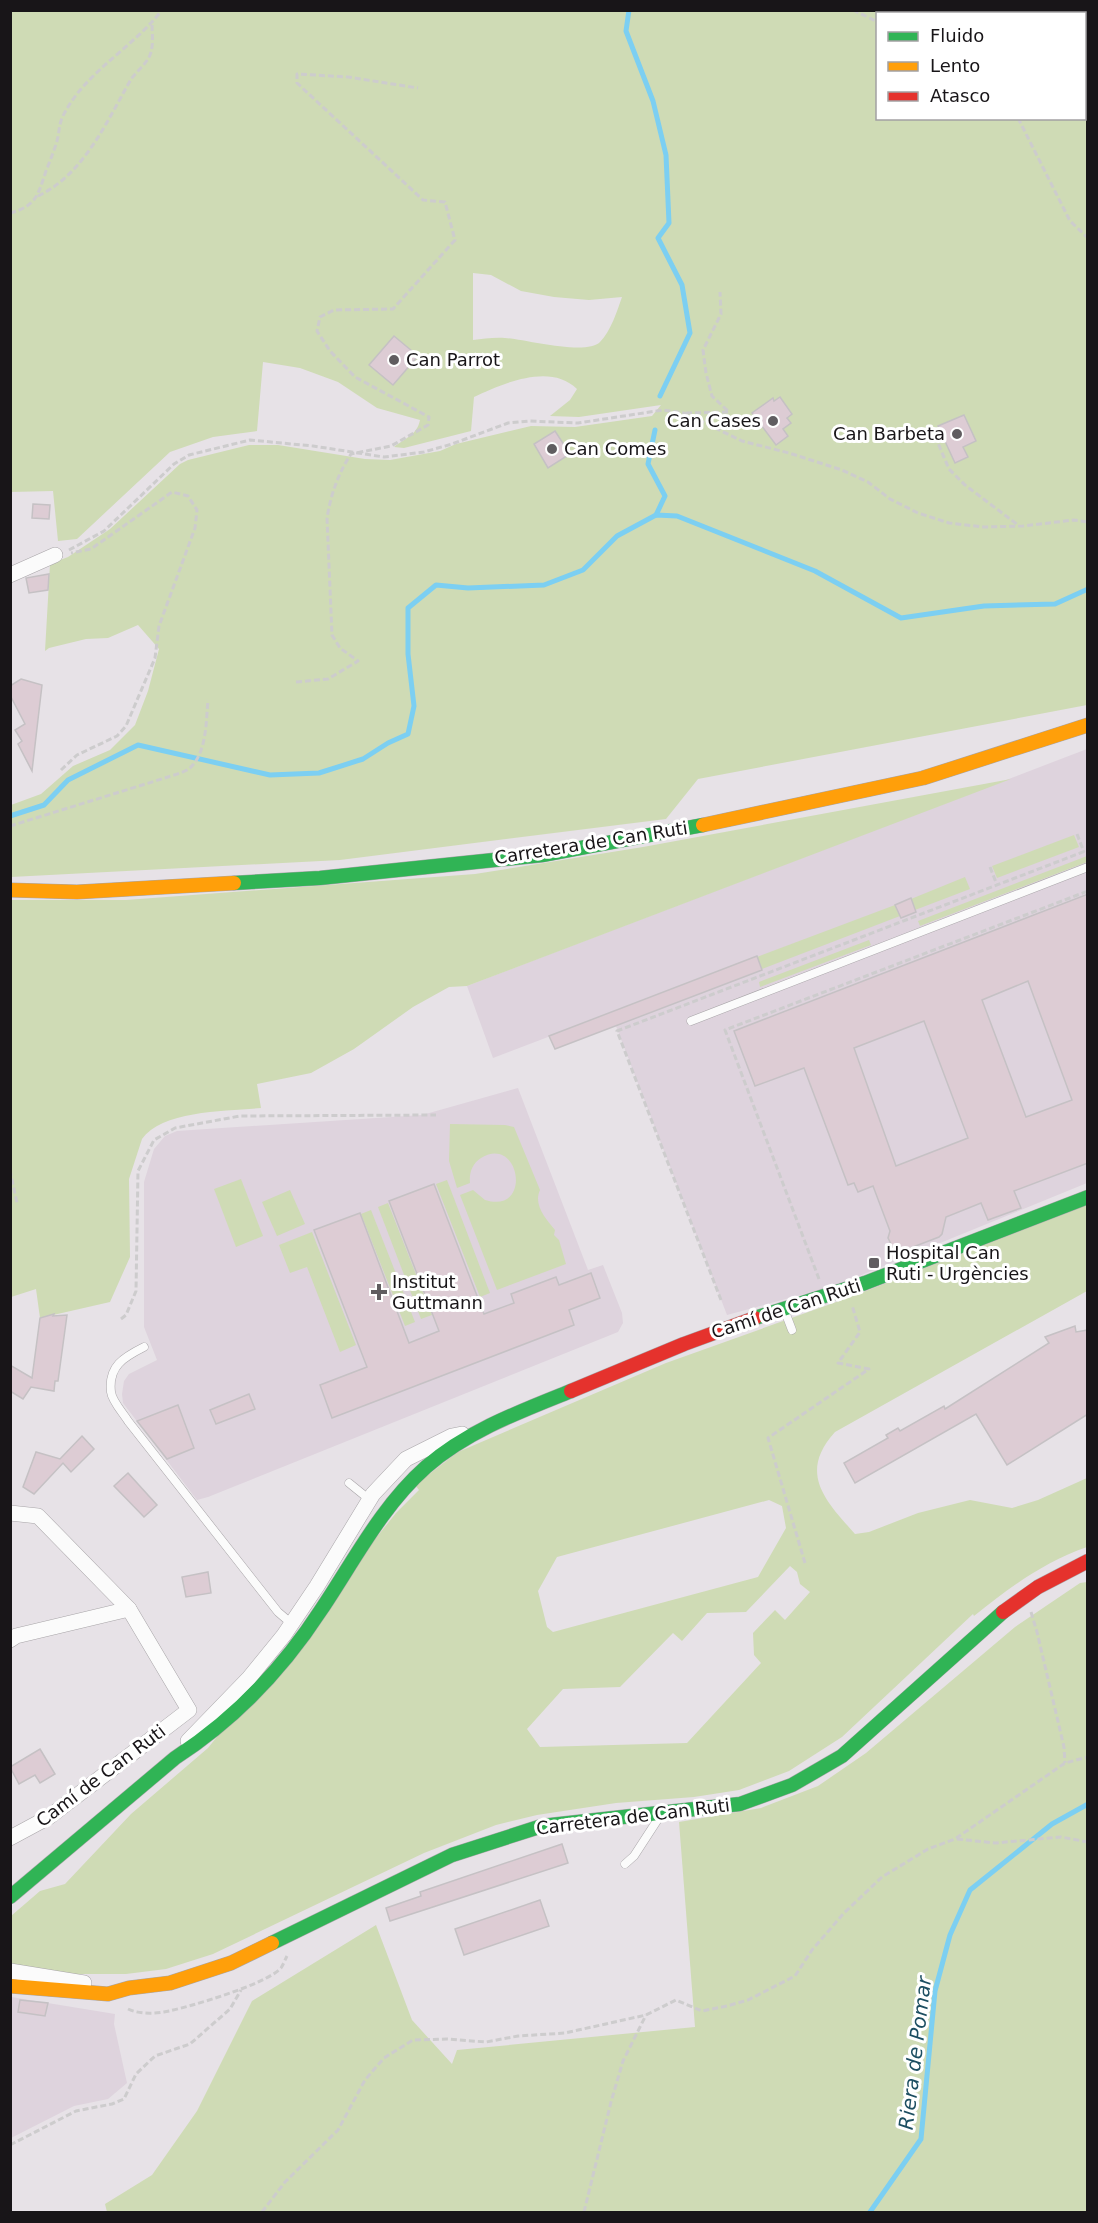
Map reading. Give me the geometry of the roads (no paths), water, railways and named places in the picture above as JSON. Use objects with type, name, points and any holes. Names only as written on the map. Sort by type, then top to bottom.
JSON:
[{"type":"street","points":[[10,575],[55,555]]},
{"type":"street","name":"Carretera de Can Ruti","points":[[10,890],[77,892],[320,878],[543,855],[923,778],[1088,725]]},
{"type":"street","name":"Camí de Can Ruti","points":[[12,1894],[175,1758],[213,1733],[266,1685],[310,1627],[356,1552],[391,1502],[442,1454],[487,1427],[711,1333],[864,1283],[1088,1197]]},
{"type":"street","name":"Camí de Can Ruti","points":[[175,1758],[191,1738],[249,1678],[291,1624],[373,1494],[406,1459],[452,1436],[487,1427]]},
{"type":"street","name":"Camí de Can Ruti","points":[[370,1500],[384,1497],[413,1472],[426,1468]]},
{"type":"street","name":"Camí de Can Ruti","points":[[337,1585],[336,1571],[371,1512],[370,1500]]},
{"type":"street","points":[[10,1513],[38,1516],[129,1610]]},
{"type":"street","name":"Carretera de Can Ruti","points":[[10,1986],[108,1994],[129,1988],[170,1983],[231,1963],[452,1855],[542,1826],[740,1804],[792,1785],[842,1756],[1027,1592],[1088,1561]]},
{"type":"street","points":[[10,1640],[16,1636],[129,1610]]},
{"type":"street","name":"Camí de Can Ruti","points":[[10,1838],[49,1817],[189,1710],[129,1610]]},
{"type":"street","name":"Camí de Can Ruti","points":[[256,1695],[266,1674],[284,1648],[291,1624]]},
{"type":"street","name":"Carretera de Can Ruti","points":[[10,1971],[129,1988]]},
{"type":"lane","points":[[691,1022],[1088,867]]},
{"type":"lane","points":[[784,1308],[792,1330]]},
{"type":"lane","points":[[144,1347],[126,1356],[114,1368],[111,1394],[135,1430],[272,1604],[291,1624]]},
{"type":"lane","points":[[349,1483],[370,1500]]},
{"type":"lane","points":[[625,1864],[634,1856],[662,1813]]},
{"type":"waterway","points":[[629,10],[626,31],[653,101],[666,155],[669,223],[658,238],[682,285],[690,333],[660,396]]},
{"type":"waterway","points":[[655,430],[648,464],[665,496],[656,515]]},
{"type":"waterway","points":[[10,816],[44,805],[68,780],[138,745],[270,775],[319,773],[363,759],[388,743],[408,734],[414,706],[408,654],[408,608],[436,585],[468,588],[544,585],[583,570],[617,536],[656,515],[677,516],[815,571],[901,618],[984,606],[1055,604],[1088,589]]},
{"type":"waterway","name":"Riera de Pomar","points":[[870,2212],[921,2139],[935,1991],[950,1935],[970,1890],[1052,1824],[1088,1804]]},
{"type":"place","name":"Can Parrot","points":[[394,360]]},
{"type":"place","name":"Can Cases","points":[[773,421]]},
{"type":"place","name":"Can Barbeta","points":[[957,434]]},
{"type":"place","name":"Can Comes","points":[[552,449]]},
{"type":"place","name":"Hospital Can Ruti - Urgències","points":[[874,1263]]},
{"type":"place","name":"Institut Guttmann","points":[[379,1292]]}]
